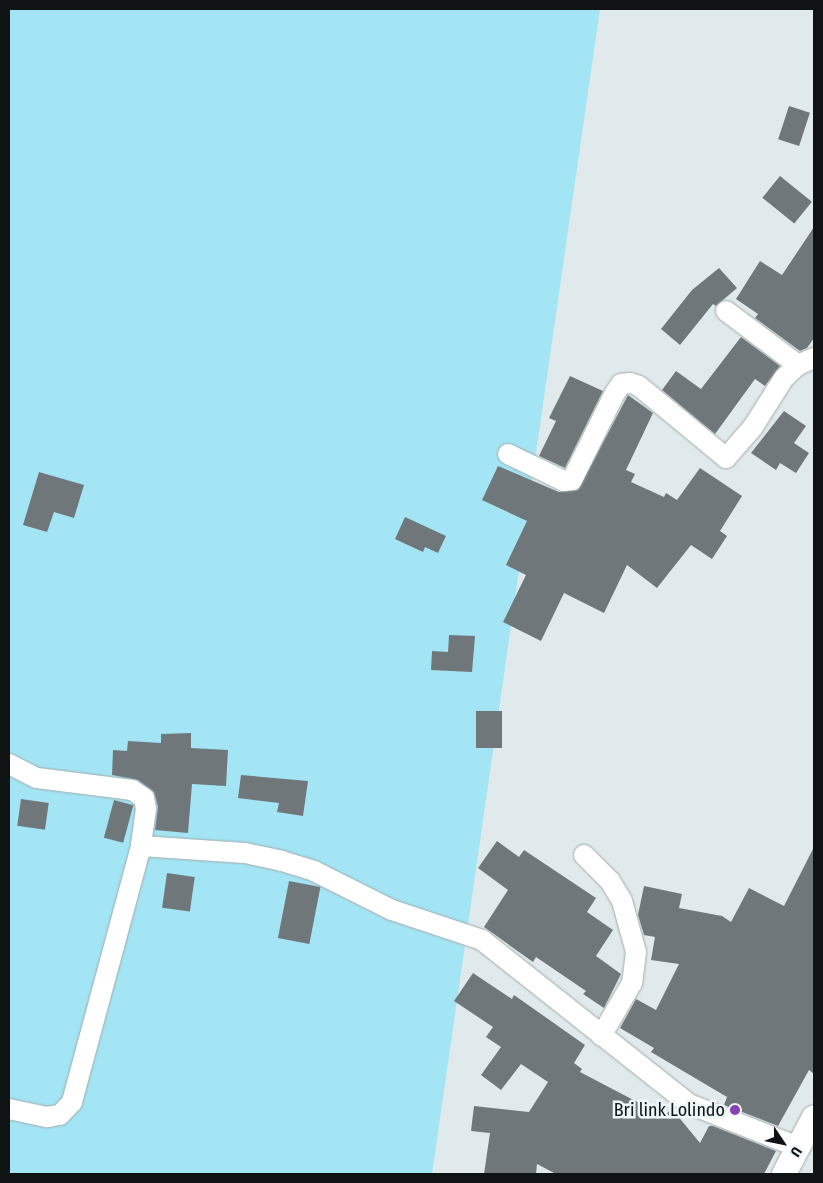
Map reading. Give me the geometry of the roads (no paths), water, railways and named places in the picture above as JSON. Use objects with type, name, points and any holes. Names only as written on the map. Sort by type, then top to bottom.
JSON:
[{"type":"street","points":[[508,454],[564,480],[572,480],[615,393],[621,384],[630,382],[639,386],[726,458],[753,426],[784,378],[806,361],[726,311]]},
{"type":"street","points":[[9,764],[37,778],[132,790],[144,798],[146,809],[142,846],[72,1102],[60,1114],[47,1116],[9,1109]]},
{"type":"street","points":[[142,846],[245,853],[282,861],[314,870],[392,910],[468,933],[492,947],[601,1036],[689,1104],[798,1147]]},
{"type":"street","points":[[584,855],[610,881],[622,901],[636,952],[632,983],[601,1036]]},
{"type":"street","points":[[784,1174],[814,1117]]},
{"type":"place","name":"Bri link Lolindo","points":[[735,1110]]}]
